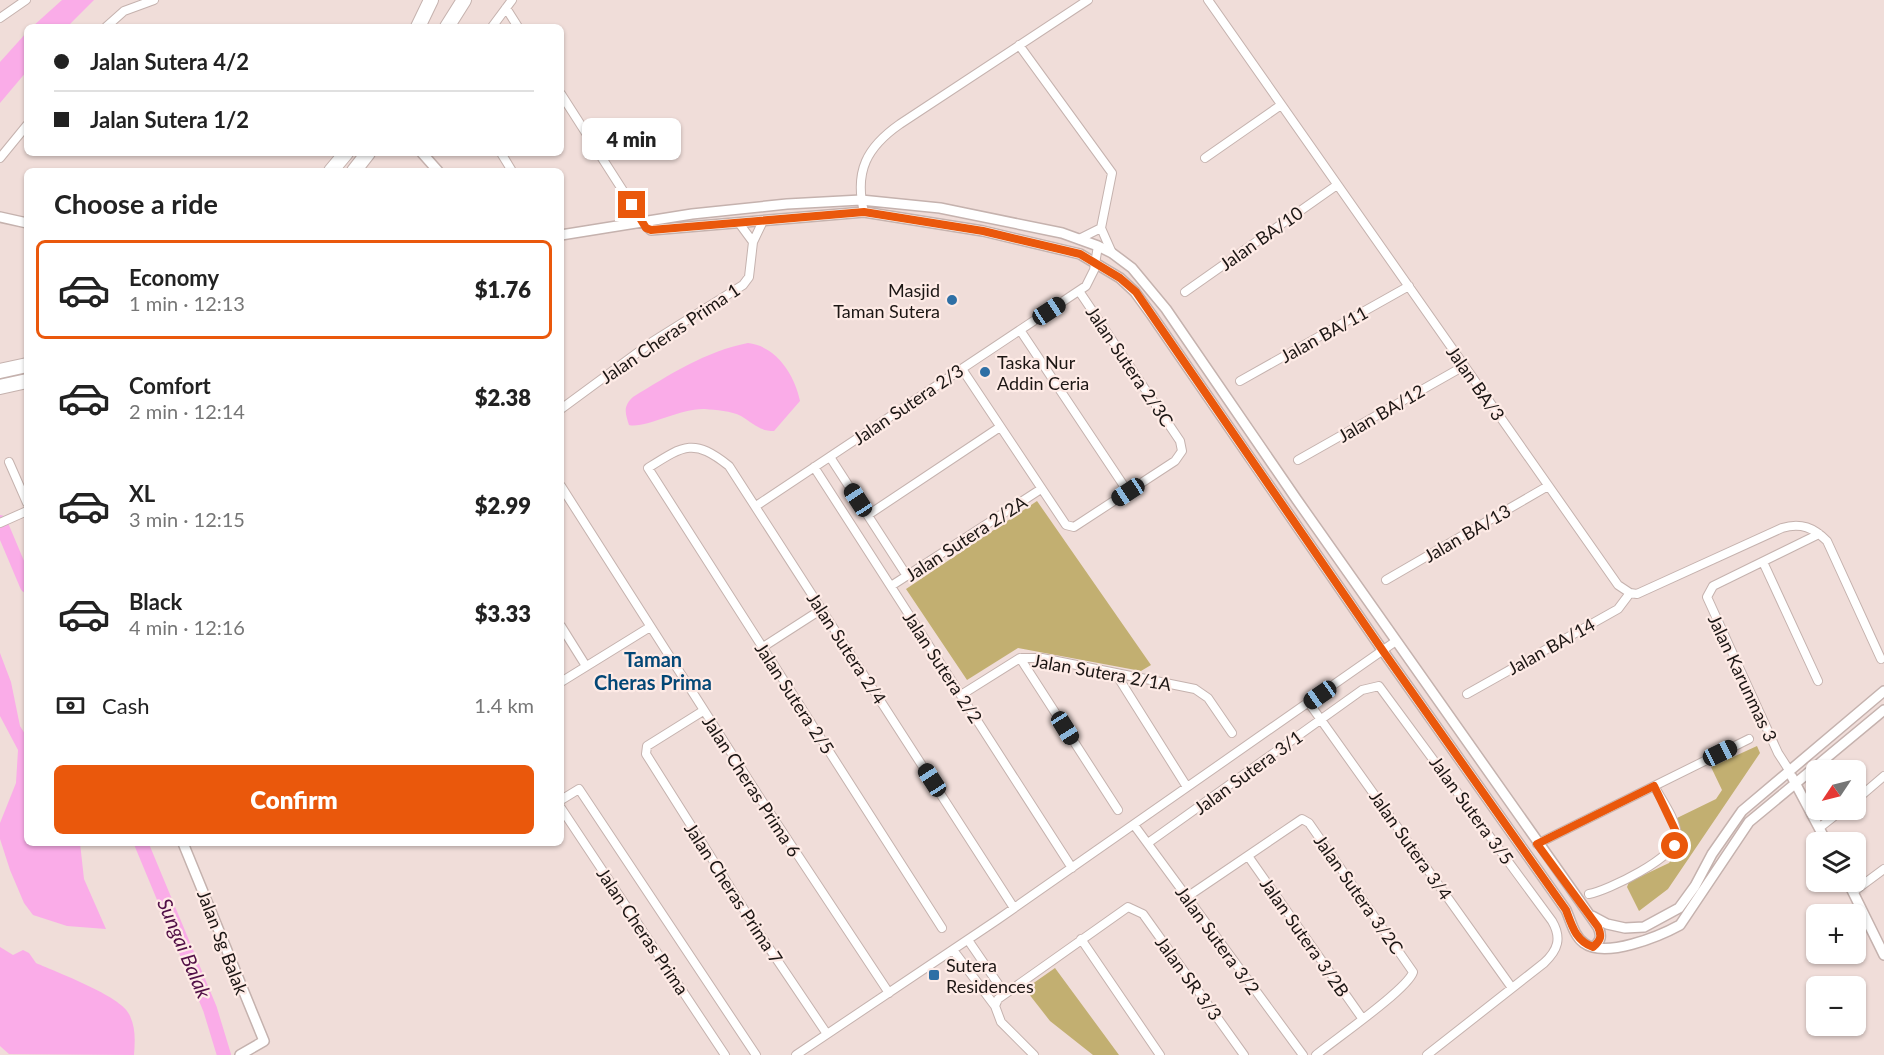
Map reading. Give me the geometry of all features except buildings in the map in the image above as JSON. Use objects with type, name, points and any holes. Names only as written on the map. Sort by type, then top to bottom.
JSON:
[{"type":"highway","points":[[419,24],[431,0]]},
{"type":"highway","points":[[450,24],[464,0]]},
{"type":"highway","points":[[334,168],[344,156]]},
{"type":"highway","points":[[356,168],[366,156]]},
{"type":"highway","points":[[0,371],[24,366]]},
{"type":"highway","points":[[0,387],[24,382]]},
{"type":"street","points":[[0,18],[26,0]]},
{"type":"street","points":[[109,24],[124,11],[154,0]]},
{"type":"street","points":[[494,24],[512,0]]},
{"type":"street","points":[[864,212],[861,200],[863,167],[875,143],[900,124],[1088,0]]},
{"type":"street","name":"Jalan BA/3","points":[[1210,1],[1618,585],[1630,593]]},
{"type":"street","points":[[506,8],[516,24]]},
{"type":"street","points":[[1019,45],[1112,172],[1101,228],[1113,253]]},
{"type":"street","points":[[564,99],[643,222],[651,230],[864,212],[1013,238],[1080,254],[1095,262],[1136,292],[1383,651],[1566,910],[1577,936],[1585,944],[1604,949],[1648,939],[1680,924],[1749,822],[1884,710]]},
{"type":"street","points":[[1205,158],[1281,105]]},
{"type":"street","points":[[0,158],[24,129]]},
{"type":"street","points":[[425,156],[435,168]]},
{"type":"street","name":"Jalan BA/10","points":[[1185,292],[1337,184]]},
{"type":"street","points":[[564,235],[787,204],[861,200],[940,208],[1062,233],[1113,253],[1145,280],[1166,309],[1588,914],[1601,934],[1600,942],[1593,947]]},
{"type":"street","points":[[0,217],[24,222]]},
{"type":"street","name":"Jalan Cheras Prima 1","points":[[564,407],[652,342],[743,285],[749,277],[753,242],[763,221]]},
{"type":"street","points":[[739,223],[753,242]]},
{"type":"street","points":[[1079,239],[1101,228]]},
{"type":"street","name":"Jalan Sutera 2/3","points":[[756,506],[1079,291],[1090,280],[1098,246]]},
{"type":"street","name":"Jalan BA/11","points":[[1240,381],[1409,286]]},
{"type":"street","name":"Jalan Sutera 2/3C","points":[[1079,291],[1180,441],[1182,452],[1175,461],[1128,492]]},
{"type":"street","points":[[962,369],[1066,525],[1074,528],[1128,492],[1020,330]]},
{"type":"street","name":"Jalan BA/12","points":[[1298,460],[1464,366]]},
{"type":"street","points":[[868,515],[1000,427]]},
{"type":"street","name":"Jalan Sutera 2/4","points":[[648,468],[677,450],[689,446],[701,447],[729,466],[1014,908]]},
{"type":"street","points":[[830,457],[907,576]]},
{"type":"street","points":[[9,462],[24,496]]},
{"type":"street","name":"Jalan Sutera 2/2","points":[[814,467],[1072,868]]},
{"type":"street","name":"Jalan Sutera 2/5","points":[[648,468],[942,928]]},
{"type":"street","name":"Jalan BA/13","points":[[1386,580],[1548,486]]},
{"type":"street","name":"Jalan Sutera 2/2A","points":[[891,586],[1041,489]]},
{"type":"street","name":"Jalan Cheras Prima 6","points":[[564,491],[703,711],[889,993]]},
{"type":"street","points":[[0,523],[24,513]]},
{"type":"street","points":[[1630,593],[1638,594],[1647,591],[1791,525],[1800,525],[1820,534],[1827,542],[1881,659]]},
{"type":"street","name":"Jalan Karunmas 3","points":[[1820,534],[1713,586],[1707,597],[1778,753],[1821,832]]},
{"type":"street","points":[[1763,562],[1818,681]]},
{"type":"street","name":"Jalan BA/14","points":[[1467,694],[1618,609],[1630,593]]},
{"type":"street","points":[[763,647],[822,609]]},
{"type":"street","points":[[564,680],[651,627]]},
{"type":"street","points":[[564,631],[586,666]]},
{"type":"street","points":[[796,1055],[968,940],[1396,641]]},
{"type":"street","points":[[1020,658],[1118,810]]},
{"type":"street","name":"Jalan Sutera 2/1A","points":[[961,695],[1020,658],[1042,658],[1203,693],[1232,733]]},
{"type":"street","points":[[1116,675],[1187,787]]},
{"type":"street","name":"Jalan Sutera 3/1","points":[[1148,843],[1362,690],[1380,686]]},
{"type":"street","name":"Jalan Sutera 3/5","points":[[1380,686],[1552,921],[1558,938],[1554,954],[1512,988]]},
{"type":"street","points":[[1588,914],[1607,924],[1625,928],[1644,927],[1659,921],[1679,908],[1742,811],[1884,691]]},
{"type":"street","name":"Jalan Sutera 3/4","points":[[1309,703],[1512,988]]},
{"type":"street","name":"Jalan Cheras Prima 7","points":[[703,711],[646,749],[704,847],[827,1034]]},
{"type":"street","points":[[1537,844],[1749,739]]},
{"type":"street","points":[[1866,791],[1884,776]]},
{"type":"street","points":[[1589,894],[1661,860],[1675,846],[1677,834],[1654,786]]},
{"type":"street","points":[[564,798],[579,789],[756,1055]]},
{"type":"street","name":"Jalan Cheras Prima","points":[[564,813],[725,1055]]},
{"type":"street","name":"Jalan Sutera 3/2C","points":[[1248,856],[1302,819],[1309,823],[1413,972],[1411,978],[1362,1018]]},
{"type":"street","points":[[1819,828],[1829,820]]},
{"type":"street","name":"Jalan Sutera 3/2","points":[[1134,825],[1303,1055]]},
{"type":"street","name":"Jalan Sg Balak","points":[[184,846],[264,1041],[240,1055]]},
{"type":"street","points":[[1187,897],[1248,856]]},
{"type":"street","name":"Jalan Sutera 3/2B","points":[[1248,856],[1362,1018]]},
{"type":"street","points":[[1866,882],[1884,869]]},
{"type":"street","points":[[1853,892],[1884,955]]},
{"type":"street","name":"Jalan SR 3/3","points":[[1081,939],[1128,907],[1143,914],[1244,1055]]},
{"type":"street","points":[[1659,921],[1680,924]]},
{"type":"street","points":[[995,1006],[1005,994],[1081,939],[1160,1055]]},
{"type":"street","points":[[968,940],[1005,994]]},
{"type":"street","points":[[953,950],[995,1006],[1001,1022],[1034,1055]]},
{"type":"street","points":[[1426,1055],[1512,988]]},
{"type":"street","points":[[1316,1055],[1362,1018]]},
{"type":"shaded area","points":[[62,0],[94,0],[70,24],[35,24]]},
{"type":"shaded area","points":[[24,35],[24,75],[0,103],[0,62]]},
{"type":"shaded area","points":[[748,343],[767,350],[783,363],[794,381],[800,401],[774,431],[760,428],[737,414],[705,409],[685,412],[644,424],[629,425],[626,410],[633,397],[674,372],[703,358]]},
{"type":"shaded area","points":[[1037,501],[1151,665],[1141,671],[1018,648],[967,680],[906,589]]},
{"type":"shaded area","points":[[0,653],[11,682],[20,726],[24,732],[24,846],[80,846],[84,879],[106,929],[67,926],[33,915],[24,903],[0,839],[0,823],[16,783],[18,750],[0,716]]},
{"type":"shaded area","points":[[1757,746],[1760,753],[1668,889],[1639,911],[1627,887],[1629,882],[1669,863],[1684,841],[1677,818],[1716,799],[1722,790],[1711,767]]},
{"type":"shaded area","points":[[0,947],[13,955],[23,950],[29,953],[36,963],[101,992],[124,1007],[133,1024],[134,1055],[9,1054],[0,1046]]},
{"type":"shaded area","points":[[1055,968],[1119,1055],[1093,1055],[1050,1021],[1025,989]]},
{"type":"waterway","name":"Sungai Balak","points":[[0,522],[24,579]]},
{"type":"waterway","name":"Sungai Balak","points":[[142,846],[210,1009],[224,1055]]},
{"type":"place","name":"Masjid Taman Sutera","points":[[952,300]]},
{"type":"place","name":"Taska Nur Addin Ceria","points":[[985,372]]},
{"type":"place","name":"Sutera Residences","points":[[934,975]]},
{"type":"district","name":"Taman Cheras Prima","points":[[653,670]]},
{"type":"route","points":[[632,205],[646,228],[651,230],[864,212],[983,231],[1080,254],[1095,262],[1120,278],[1136,292],[1383,651],[1566,910],[1577,936],[1585,944],[1593,947],[1600,942],[1601,934],[1598,927],[1537,844],[1654,786],[1677,834],[1675,846]]}]
